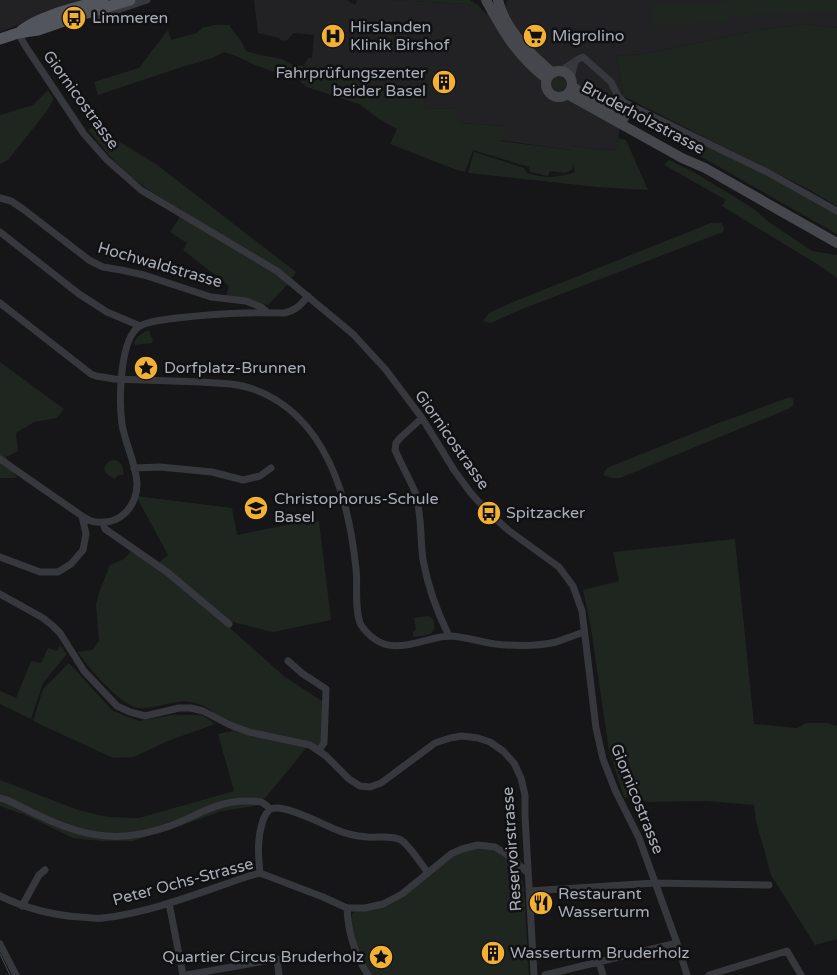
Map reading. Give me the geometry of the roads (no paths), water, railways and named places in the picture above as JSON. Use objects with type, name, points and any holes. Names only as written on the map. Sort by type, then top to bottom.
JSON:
[{"type":"main road","points":[[0,39],[18,33],[38,30],[85,6],[103,0]]},
{"type":"main road","points":[[85,6],[130,0]]},
{"type":"main road","points":[[486,0],[506,36],[527,62],[554,74],[568,75],[570,86],[560,97],[552,94],[547,88],[554,74]]},
{"type":"main road","points":[[498,0],[503,14],[523,45],[554,74]]},
{"type":"main road","name":"Bruderholzstrasse","points":[[570,86],[684,153],[705,168],[837,243]]},
{"type":"street","points":[[85,6],[92,16],[100,16],[147,0]]},
{"type":"street","name":"Giornicostrasse","points":[[18,33],[84,134],[106,160],[141,190],[277,271],[353,334],[386,370],[422,418],[470,492],[508,530],[559,567],[573,586],[582,610],[596,728],[604,760],[615,790],[639,838],[687,975]]},
{"type":"street","points":[[554,74],[575,62],[578,58],[583,57],[611,82],[618,96],[626,103],[767,172],[837,211]]},
{"type":"street","points":[[570,86],[575,62]]},
{"type":"street","name":"Hochwaldstrasse","points":[[0,198],[11,201],[23,209],[89,260],[103,267],[144,275],[211,297],[246,301],[268,313]]},
{"type":"street","points":[[0,232],[79,294],[107,312],[140,326]]},
{"type":"street","points":[[0,459],[82,516],[92,521],[103,522],[116,519],[132,506],[136,496],[137,481],[122,424],[121,379],[129,339],[140,326],[156,321],[210,314],[284,313],[293,311],[308,296]]},
{"type":"street","points":[[0,303],[91,374],[121,379],[232,384],[267,395],[288,408],[307,427],[322,449],[334,472],[343,495],[354,541],[358,609],[361,624],[370,636],[384,644],[399,645],[449,636],[496,644],[527,646],[554,642],[584,632]]},
{"type":"street","points":[[422,418],[400,438],[396,443],[395,450],[415,492],[419,513],[423,560],[430,589],[440,618],[449,636]]},
{"type":"street","points":[[134,468],[160,467],[212,472],[243,480],[260,476],[271,468]]},
{"type":"street","points":[[0,557],[40,572],[58,572],[71,564],[83,550],[86,534],[82,516]]},
{"type":"street","points":[[103,522],[105,529],[166,572],[229,624]]},
{"type":"street","name":"Reservoirstrasse","points":[[0,594],[53,626],[60,633],[84,671],[116,706],[145,716],[179,708],[191,708],[203,711],[230,726],[249,732],[310,745],[319,750],[360,786],[370,788],[381,783],[435,743],[450,738],[462,736],[478,738],[490,742],[503,751],[514,764],[521,778],[524,795],[534,975]]},
{"type":"street","points":[[288,662],[326,689],[324,743],[319,750]]},
{"type":"street","points":[[0,798],[67,828],[107,836],[132,836],[150,832],[232,801],[261,802],[270,809]]},
{"type":"street","points":[[260,873],[259,833],[267,812],[278,807],[351,835],[401,840],[408,846],[428,873]]},
{"type":"street","name":"Peter Ochs-Strasse","points":[[0,896],[40,912],[101,918],[138,912],[260,873],[347,908],[365,908],[383,904],[402,894],[451,854],[478,844],[495,847],[511,857],[528,873]]},
{"type":"street","points":[[22,906],[39,875],[45,870]]},
{"type":"street","points":[[529,890],[655,883],[769,885]]},
{"type":"street","points":[[169,903],[185,975],[277,959],[278,975]]},
{"type":"street","points":[[347,908],[353,944],[368,975]]},
{"type":"street","points":[[545,975],[677,943]]},
{"type":"street","points":[[0,944],[16,975]]},
{"type":"street","points":[[709,975],[787,952],[801,975]]},
{"type":"street","points":[[599,962],[602,975]]},
{"type":"tram line","points":[[0,954],[10,975]]},
{"type":"place","name":"Limmeren","points":[[74,18]]},
{"type":"place","name":"Hirslanden Klinik Birshof","points":[[333,36]]},
{"type":"place","name":"Migrolino","points":[[535,36]]},
{"type":"place","name":"Fahrprüfungszenter beider Basel","points":[[444,82]]},
{"type":"place","name":"Dorfplatz-Brunnen","points":[[146,368]]},
{"type":"place","name":"Christophorus-Schule Basel","points":[[256,508]]},
{"type":"place","name":"Spitzacker","points":[[489,513]]},
{"type":"place","name":"Restaurant Wasserturm","points":[[541,903]]},
{"type":"place","name":"Wasserturm Bruderholz","points":[[493,953]]},
{"type":"place","name":"Quartier Circus Bruderholz","points":[[381,957]]}]
